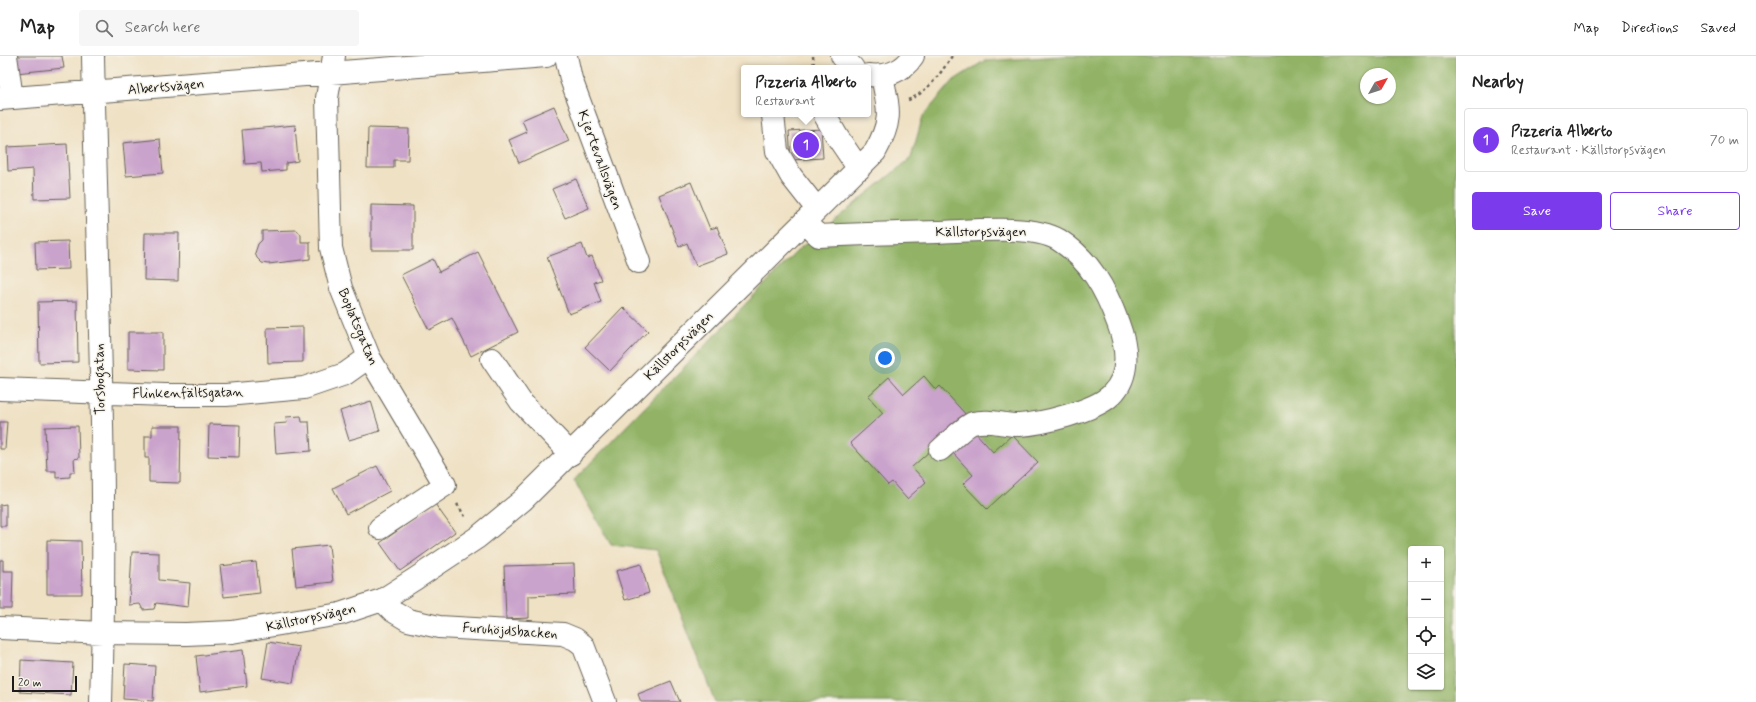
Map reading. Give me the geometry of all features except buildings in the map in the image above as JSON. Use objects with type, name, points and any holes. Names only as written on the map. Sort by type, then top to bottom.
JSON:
[{"type":"street","points":[[6,56],[6,99]]},
{"type":"street","name":"Torsbogatan","points":[[93,56],[101,393],[103,632],[101,702]]},
{"type":"street","name":"Albertsvägen","points":[[6,99],[94,93],[333,64],[546,56]]},
{"type":"street","name":"Kjertevallsvägen","points":[[566,56],[570,80],[639,262]]},
{"type":"street","points":[[842,56],[850,65]]},
{"type":"street","points":[[875,76],[899,70],[913,56]]},
{"type":"street","name":"Boplatsgatan","points":[[333,64],[327,98],[331,248],[341,288],[369,357],[445,485]]},
{"type":"street","name":"Källstorpsvägen","points":[[0,628],[186,634],[232,632],[340,614],[382,600],[478,537],[523,500],[875,152],[885,134],[889,116],[888,102],[875,76]]},
{"type":"street","name":"Källstorpsvägen","points":[[773,117],[777,151],[811,215],[819,236],[1000,230],[1040,233],[1058,240],[1078,254],[1094,273],[1110,300],[1121,331],[1126,358],[1123,377],[1112,395],[1094,407],[1055,418],[1019,425],[986,421],[972,423],[940,450]]},
{"type":"street","points":[[826,117],[859,169]]},
{"type":"street","name":"Flinkenfältsgatan","points":[[0,389],[165,395],[226,395],[304,388],[345,374],[369,357]]},
{"type":"street","points":[[492,359],[521,402],[571,454]]},
{"type":"street","points":[[380,528],[445,485]]},
{"type":"street","name":"Furuhöjdsbacken","points":[[382,600],[393,611],[408,620],[439,627],[563,634],[575,638],[583,645],[604,702]]},
{"type":"path","points":[[888,102],[910,100],[926,89],[943,71],[952,56]]},
{"type":"path","points":[[445,485],[478,537]]},
{"type":"green space","points":[[1064,56],[1456,56],[1456,702],[715,702],[656,550],[611,545],[574,480],[799,249],[911,158],[923,116],[954,80],[984,61]]},
{"type":"place","name":"Pizzeria Alberto","points":[[806,145]]}]
